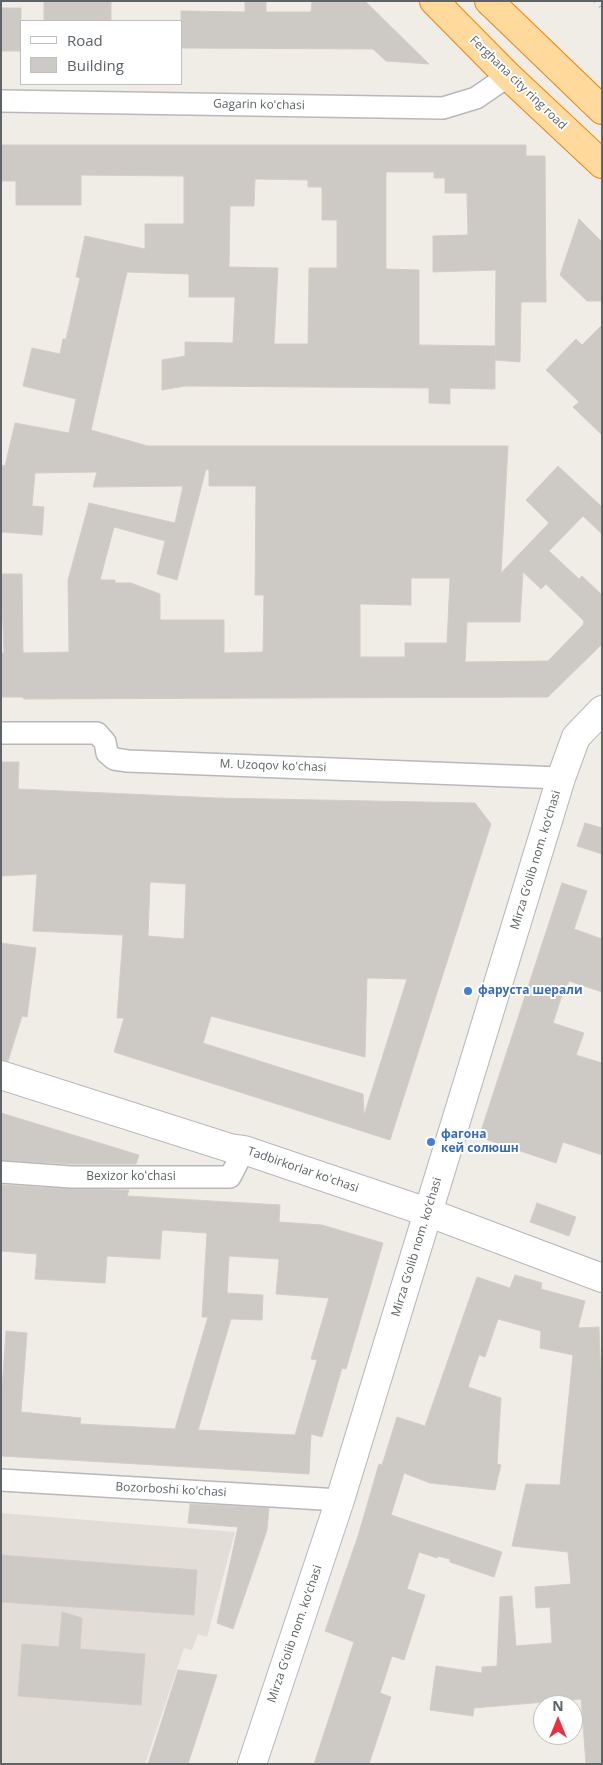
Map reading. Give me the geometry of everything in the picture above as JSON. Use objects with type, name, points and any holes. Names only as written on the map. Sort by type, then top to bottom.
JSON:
[{"type":"highway","name":"Ferghana city ring road","points":[[434,1],[508,76],[602,164]]},
{"type":"highway","points":[[489,1],[602,110]]},
{"type":"street","name":"Gagarin koʻchasi","points":[[1,101],[443,108],[476,98],[508,76]]},
{"type":"street","name":"Mirza G‘olib nom. ko‘chasi","points":[[252,1764],[340,1500],[561,778],[576,737],[602,710]]},
{"type":"street","name":"M. Uzoqov koʻchasi","points":[[1,733],[97,733],[105,742],[107,753],[114,759],[128,761],[561,778]]},
{"type":"street","name":"Tadbirkorlar ko'chasi","points":[[1,1074],[230,1148],[244,1150],[427,1212],[602,1278]]},
{"type":"street","name":"Bexizor koʻchasi","points":[[1,1172],[71,1177],[230,1177],[244,1150]]},
{"type":"street","name":"Bozorboshi ko'chasi","points":[[1,1480],[340,1500]]},
{"type":"shaded area","points":[[1,1513],[235,1532],[207,1637],[198,1634],[192,1650],[184,1648],[145,1764],[1,1764]]},
{"type":"building","points":[[44,1],[111,1],[111,20],[44,20]]},
{"type":"building","points":[[245,1],[266,1],[266,12],[311,12],[312,1],[365,1],[429,64],[386,61],[373,49],[182,48],[181,11],[245,12]]},
{"type":"building","points":[[1,8],[21,8],[20,51],[1,51]]},
{"type":"building","points":[[1,145],[526,145],[526,156],[545,156],[546,302],[521,302],[520,362],[495,360],[495,389],[450,388],[450,404],[429,403],[429,388],[185,386],[162,390],[162,360],[185,356],[185,342],[233,343],[235,297],[189,297],[189,274],[127,272],[91,430],[148,446],[508,446],[501,573],[549,523],[526,500],[558,466],[602,507],[602,534],[583,516],[549,551],[579,579],[582,576],[602,595],[602,644],[548,697],[24,699],[23,697],[1,697],[1,653],[4,653],[1,574],[22,574],[23,653],[69,652],[68,580],[89,503],[175,523],[183,486],[93,487],[97,472],[35,473],[32,506],[44,507],[42,535],[1,532],[1,465],[5,466],[15,423],[69,433],[76,399],[23,386],[32,348],[60,354],[63,339],[66,339],[80,278],[76,277],[85,236],[145,249],[145,224],[184,224],[184,176],[81,175],[81,205],[16,205],[16,181],[1,181]],"holes":[[[386,172],[434,172],[434,178],[445,178],[445,193],[467,193],[468,235],[433,236],[433,272],[496,270],[495,360],[495,346],[419,345],[419,270],[386,269]],[[255,179],[308,180],[308,187],[322,187],[322,220],[337,220],[337,268],[309,268],[308,344],[274,344],[278,268],[229,267],[230,206],[254,206]],[[206,469],[209,470],[209,486],[256,486],[255,595],[264,595],[263,652],[224,653],[224,620],[160,620],[160,594],[131,583],[115,583],[115,580],[100,580],[114,527],[165,541],[157,574],[177,580]],[[523,572],[541,589],[546,584],[584,621],[583,625],[548,661],[465,662],[467,622],[520,622]],[[411,578],[450,578],[447,643],[405,643],[405,657],[360,657],[360,604],[411,605]]]},
{"type":"building","points":[[579,219],[602,242],[602,301],[587,301],[560,275]]},
{"type":"building","points":[[602,325],[602,435],[573,407],[579,402],[546,370],[576,339],[582,345]]},
{"type":"building","points":[[1,762],[19,762],[18,789],[216,798],[475,803],[491,824],[390,1140],[114,1052],[124,1018],[117,1018],[123,935],[33,931],[37,874],[1,876]],"holes":[[[150,882],[186,884],[184,939],[148,936]],[[367,978],[407,979],[364,1115],[363,1094],[203,1043],[211,1016],[365,1057]]]},
{"type":"building","points":[[585,823],[602,828],[602,854],[577,846]]},
{"type":"building","points":[[562,883],[587,891],[574,929],[602,939],[602,992],[569,981],[567,987],[565,986],[553,1023],[584,1033],[576,1055],[602,1063],[602,1155],[563,1142],[556,1163],[479,1137]]},
{"type":"building","points":[[1,943],[36,948],[27,1017],[22,1016],[8,1061],[1,1060]]},
{"type":"building","points":[[1,1113],[139,1155],[136,1164],[71,1164],[1,1160]]},
{"type":"building","points":[[1,1185],[129,1190],[127,1196],[280,1205],[279,1222],[322,1225],[383,1243],[346,1369],[342,1368],[322,1437],[311,1434],[309,1474],[1,1456],[1,1403],[6,1331],[27,1333],[21,1412],[81,1418],[80,1424],[175,1429],[208,1317],[202,1317],[207,1233],[162,1230],[160,1259],[107,1256],[105,1283],[35,1279],[37,1254],[1,1251]],"holes":[[[229,1256],[279,1259],[276,1294],[329,1298],[311,1359],[317,1360],[295,1435],[198,1430],[231,1319],[262,1320],[263,1295],[227,1293]]]},
{"type":"building","points":[[537,1203],[576,1217],[569,1236],[530,1222]]},
{"type":"building","points":[[515,1275],[542,1283],[541,1289],[585,1301],[578,1328],[599,1327],[602,1413],[602,1764],[586,1764],[583,1695],[533,1695],[533,1703],[474,1708],[473,1716],[430,1710],[436,1666],[482,1673],[482,1667],[497,1666],[500,1597],[512,1596],[516,1646],[552,1643],[550,1607],[536,1608],[535,1587],[571,1584],[568,1552],[512,1546],[526,1484],[560,1485],[573,1355],[540,1348],[541,1331],[498,1319],[485,1357],[479,1355],[468,1387],[501,1398],[497,1464],[501,1465],[495,1490],[430,1483],[404,1473],[391,1515],[502,1552],[494,1577],[450,1562],[450,1559],[438,1556],[437,1558],[419,1552],[407,1589],[425,1595],[404,1660],[392,1656],[380,1693],[391,1697],[369,1764],[314,1764],[354,1642],[325,1631],[358,1536],[379,1464],[382,1465],[397,1417],[425,1426],[477,1277],[510,1288]]},
{"type":"building","points":[[190,1504],[269,1508],[267,1530],[233,1629],[217,1623],[238,1527],[188,1523]]},
{"type":"building","points":[[1,1555],[197,1570],[194,1615],[1,1602]]},
{"type":"building","points":[[62,1612],[82,1618],[80,1649],[145,1654],[141,1705],[18,1696],[22,1644],[59,1647]]},
{"type":"building","points":[[178,1670],[217,1675],[188,1764],[148,1764]]},
{"type":"railway","points":[[595,1],[602,8]]},
{"type":"place","name":"фаруста шерали","points":[[468,991]]},
{"type":"place","name":"фагона кей солюшн","points":[[431,1142]]}]
